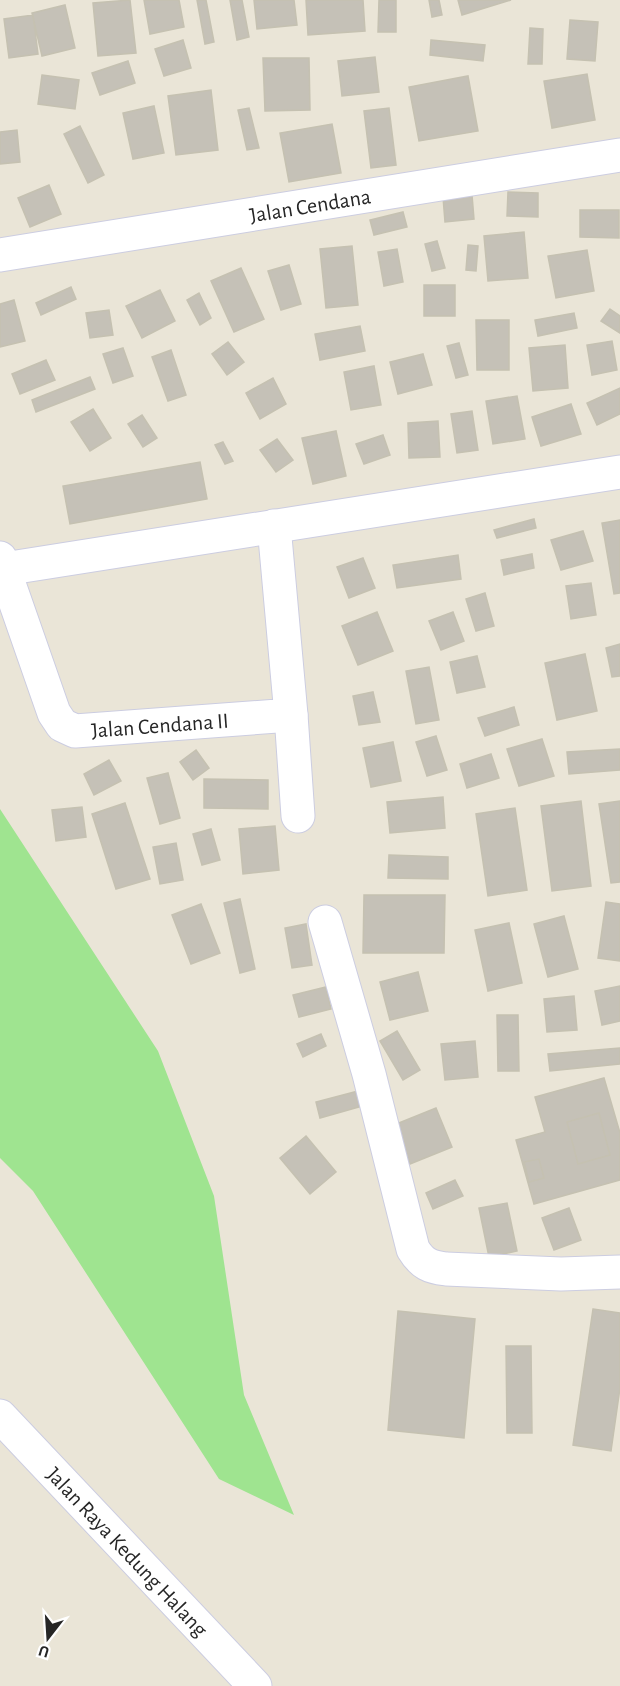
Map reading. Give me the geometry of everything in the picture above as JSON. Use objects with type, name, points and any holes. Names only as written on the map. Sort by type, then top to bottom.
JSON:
[{"type":"street","name":"Jalan Cendana","points":[[0,255],[620,155]]},
{"type":"street","name":"Jalan Cendana II","points":[[291,715],[75,731],[62,725],[54,712],[2,563],[274,526],[620,472]]},
{"type":"street","points":[[274,526],[298,816]]},
{"type":"street","points":[[325,922],[372,1086],[413,1250],[421,1261],[431,1267],[446,1269],[561,1274],[620,1272]]},
{"type":"street","name":"Jalan Raya Kedung Halang","points":[[0,1416],[255,1686]]},
{"type":"green space","points":[[0,809],[158,1051],[214,1196],[244,1395],[294,1515],[219,1479],[33,1191],[0,1158]]},
{"type":"building","points":[[130,0],[136,53],[98,56],[93,3]]},
{"type":"building","points":[[144,0],[179,0],[184,27],[150,34]]},
{"type":"building","points":[[197,0],[206,0],[214,42],[205,44]]},
{"type":"building","points":[[230,0],[242,0],[249,37],[237,40]]},
{"type":"building","points":[[254,0],[294,0],[297,25],[257,29]]},
{"type":"building","points":[[306,0],[363,0],[365,31],[308,35]]},
{"type":"building","points":[[379,0],[396,0],[396,32],[378,32]]},
{"type":"building","points":[[429,0],[439,0],[442,15],[432,17]]},
{"type":"building","points":[[458,0],[511,0],[462,15]]},
{"type":"building","points":[[65,5],[75,48],[42,56],[32,13]]},
{"type":"building","points":[[33,15],[38,54],[9,58],[4,19]]},
{"type":"building","points":[[570,20],[598,22],[595,61],[567,59]]},
{"type":"building","points":[[530,28],[543,29],[542,64],[528,64]]},
{"type":"building","points":[[183,40],[191,68],[164,76],[155,49]]},
{"type":"building","points":[[431,40],[485,45],[483,61],[430,55]]},
{"type":"building","points":[[375,57],[379,92],[342,96],[338,61]]},
{"type":"building","points":[[263,58],[309,58],[310,110],[265,111]]},
{"type":"building","points":[[128,61],[135,83],[100,95],[92,73]]},
{"type":"building","points":[[587,74],[595,120],[552,128],[544,81]]},
{"type":"building","points":[[42,75],[79,80],[75,109],[38,104]]},
{"type":"building","points":[[468,76],[478,131],[419,141],[409,87]]},
{"type":"building","points":[[211,90],[218,150],[176,155],[168,96]]},
{"type":"building","points":[[154,106],[164,153],[133,159],[123,113]]},
{"type":"building","points":[[249,108],[259,148],[247,150],[238,110]]},
{"type":"building","points":[[389,108],[396,165],[371,168],[364,111]]},
{"type":"building","points":[[332,124],[341,173],[289,182],[280,133]]},
{"type":"building","points":[[80,126],[104,175],[88,183],[64,134]]},
{"type":"building","points":[[17,130],[20,162],[0,164],[0,132]]},
{"type":"building","points":[[49,185],[61,214],[30,227],[18,198]]},
{"type":"building","points":[[508,192],[538,193],[538,217],[507,216]]},
{"type":"building","points":[[472,195],[474,219],[445,222],[443,197]]},
{"type":"building","points":[[580,210],[619,210],[619,238],[580,237]]},
{"type":"building","points":[[403,212],[407,227],[374,235],[370,220]]},
{"type":"building","points":[[524,232],[528,278],[488,281],[484,236]]},
{"type":"building","points":[[437,241],[445,268],[432,271],[425,244]]},
{"type":"building","points":[[468,245],[478,246],[476,271],[466,270]]},
{"type":"building","points":[[352,246],[358,305],[326,308],[320,249]]},
{"type":"building","points":[[397,249],[403,282],[384,286],[378,252]]},
{"type":"building","points":[[587,250],[594,291],[556,298],[548,256]]},
{"type":"building","points":[[289,265],[301,304],[281,310],[268,271]]},
{"type":"building","points":[[241,268],[264,319],[234,332],[211,281]]},
{"type":"building","points":[[424,285],[455,285],[455,316],[424,316]]},
{"type":"building","points":[[71,287],[76,299],[41,315],[36,303]]},
{"type":"building","points":[[160,290],[175,321],[142,338],[126,306]]},
{"type":"building","points":[[199,293],[211,318],[200,325],[187,300]]},
{"type":"building","points":[[14,300],[25,341],[0,347],[0,304]]},
{"type":"building","points":[[610,309],[620,316],[620,333],[601,321]]},
{"type":"building","points":[[109,310],[113,335],[90,338],[86,313]]},
{"type":"building","points":[[574,313],[577,328],[538,336],[535,320]]},
{"type":"building","points":[[476,320],[509,320],[509,370],[477,370]]},
{"type":"building","points":[[360,326],[365,351],[320,360],[315,334]]},
{"type":"building","points":[[612,341],[617,370],[592,375],[587,345]]},
{"type":"building","points":[[228,342],[244,362],[227,375],[212,354]]},
{"type":"building","points":[[459,343],[468,375],[456,378],[447,346]]},
{"type":"building","points":[[565,345],[568,388],[533,391],[529,348]]},
{"type":"building","points":[[123,348],[133,376],[113,383],[103,354]]},
{"type":"building","points":[[171,350],[186,395],[168,401],[152,357]]},
{"type":"building","points":[[423,354],[432,385],[398,394],[390,362]]},
{"type":"building","points":[[46,360],[55,380],[20,394],[12,374]]},
{"type":"building","points":[[374,366],[381,405],[351,410],[344,372]]},
{"type":"building","points":[[90,377],[95,389],[36,412],[32,400]]},
{"type":"building","points":[[273,378],[286,404],[260,419],[246,393]]},
{"type":"building","points":[[620,388],[620,414],[597,425],[587,403]]},
{"type":"building","points":[[517,396],[525,439],[493,444],[486,401]]},
{"type":"building","points":[[571,404],[581,434],[541,446],[532,417]]},
{"type":"building","points":[[93,409],[111,438],[90,451],[71,422]]},
{"type":"building","points":[[472,411],[478,450],[457,453],[451,414]]},
{"type":"building","points":[[142,415],[157,438],[143,447],[128,424]]},
{"type":"building","points":[[438,421],[440,457],[409,458],[408,423]]},
{"type":"building","points":[[336,431],[346,476],[313,484],[302,438]]},
{"type":"building","points":[[383,435],[390,455],[364,464],[356,444]]},
{"type":"building","points":[[277,439],[293,460],[276,472],[260,450]]},
{"type":"building","points":[[223,442],[233,461],[225,464],[215,445]]},
{"type":"building","points":[[200,462],[207,499],[70,524],[63,486]]},
{"type":"building","points":[[534,519],[536,528],[497,538],[494,530]]},
{"type":"building","points":[[620,520],[620,593],[614,594],[602,523]]},
{"type":"building","points":[[583,531],[593,561],[561,570],[551,540]]},
{"type":"building","points":[[532,554],[534,568],[504,575],[501,560]]},
{"type":"building","points":[[458,555],[461,579],[397,588],[393,565]]},
{"type":"building","points":[[363,558],[375,588],[349,598],[337,567]]},
{"type":"building","points":[[591,583],[596,615],[571,619],[566,586]]},
{"type":"building","points":[[485,593],[494,626],[476,631],[466,599]]},
{"type":"building","points":[[377,612],[393,651],[358,665],[342,626]]},
{"type":"building","points":[[453,612],[464,641],[441,650],[429,621]]},
{"type":"building","points":[[620,644],[620,676],[612,677],[606,648]]},
{"type":"building","points":[[585,654],[597,711],[557,720],[545,663]]},
{"type":"building","points":[[477,656],[485,687],[457,693],[450,662]]},
{"type":"building","points":[[429,667],[439,720],[416,724],[406,671]]},
{"type":"building","points":[[373,692],[380,722],[359,725],[353,696]]},
{"type":"building","points":[[514,707],[519,725],[485,736],[478,718]]},
{"type":"building","points":[[436,736],[447,770],[427,776],[416,742]]},
{"type":"building","points":[[542,739],[554,776],[519,786],[507,749]]},
{"type":"building","points":[[393,742],[401,781],[371,787],[363,748]]},
{"type":"building","points":[[620,749],[620,770],[569,774],[567,752]]},
{"type":"building","points":[[196,750],[209,768],[193,780],[180,762]]},
{"type":"building","points":[[491,754],[499,778],[467,788],[460,764]]},
{"type":"building","points":[[109,760],[121,781],[94,795],[84,774]]},
{"type":"building","points":[[168,773],[180,818],[160,824],[147,778]]},
{"type":"building","points":[[204,779],[268,780],[268,809],[204,808]]},
{"type":"building","points":[[443,797],[445,828],[390,833],[387,802]]},
{"type":"building","points":[[581,801],[591,886],[552,891],[541,806]]},
{"type":"building","points":[[620,801],[620,882],[611,883],[599,804]]},
{"type":"building","points":[[125,803],[150,879],[116,889],[92,814]]},
{"type":"building","points":[[82,807],[86,837],[56,841],[52,810]]},
{"type":"building","points":[[515,808],[527,890],[488,896],[476,814]]},
{"type":"building","points":[[275,826],[279,870],[243,874],[239,829]]},
{"type":"building","points":[[211,829],[220,860],[202,865],[193,834]]},
{"type":"building","points":[[176,843],[183,880],[160,884],[153,847]]},
{"type":"building","points":[[389,855],[448,857],[448,879],[388,878]]},
{"type":"building","points":[[364,895],[445,895],[444,953],[363,953]]},
{"type":"building","points":[[240,899],[255,969],[240,973],[224,903]]},
{"type":"building","points":[[606,902],[620,904],[620,961],[598,958]]},
{"type":"building","points":[[201,904],[220,953],[191,964],[172,915]]},
{"type":"building","points":[[564,916],[578,969],[548,977],[534,924]]},
{"type":"building","points":[[509,923],[522,983],[488,991],[475,930]]},
{"type":"building","points":[[306,924],[312,965],[292,968],[285,928]]},
{"type":"building","points":[[418,972],[428,1011],[390,1020],[380,982]]},
{"type":"building","points":[[620,986],[620,1021],[602,1025],[595,991]]},
{"type":"building","points":[[326,987],[331,1009],[299,1017],[293,995]]},
{"type":"building","points":[[574,996],[577,1030],[547,1032],[544,999]]},
{"type":"building","points":[[497,1015],[518,1015],[519,1071],[498,1071]]},
{"type":"building","points":[[397,1031],[420,1070],[403,1080],[380,1041]]},
{"type":"building","points":[[321,1034],[326,1046],[303,1057],[297,1044]]},
{"type":"building","points":[[475,1041],[478,1077],[445,1080],[441,1044]]},
{"type":"building","points":[[620,1048],[620,1064],[550,1071],[548,1054]]},
{"type":"building","points":[[604,1078],[620,1133],[620,1180],[534,1204],[516,1140],[545,1132],[535,1097]]},
{"type":"building","points":[[362,1090],[366,1105],[320,1118],[316,1102]]},
{"type":"building","points":[[436,1108],[452,1147],[410,1164],[394,1125]]},
{"type":"building","points":[[599,1113],[610,1155],[578,1164],[567,1122]]},
{"type":"building","points":[[306,1136],[336,1172],[310,1194],[280,1158]]},
{"type":"building","points":[[539,1159],[544,1178],[529,1182],[524,1162]]},
{"type":"building","points":[[455,1180],[463,1196],[433,1209],[426,1193]]},
{"type":"building","points":[[507,1203],[517,1251],[489,1257],[479,1208]]},
{"type":"building","points":[[569,1208],[581,1240],[554,1250],[542,1218]]},
{"type":"building","points":[[593,1309],[620,1313],[620,1388],[611,1451],[573,1445]]},
{"type":"building","points":[[398,1311],[475,1319],[464,1438],[388,1430]]},
{"type":"building","points":[[506,1346],[531,1346],[532,1433],[507,1433]]}]
